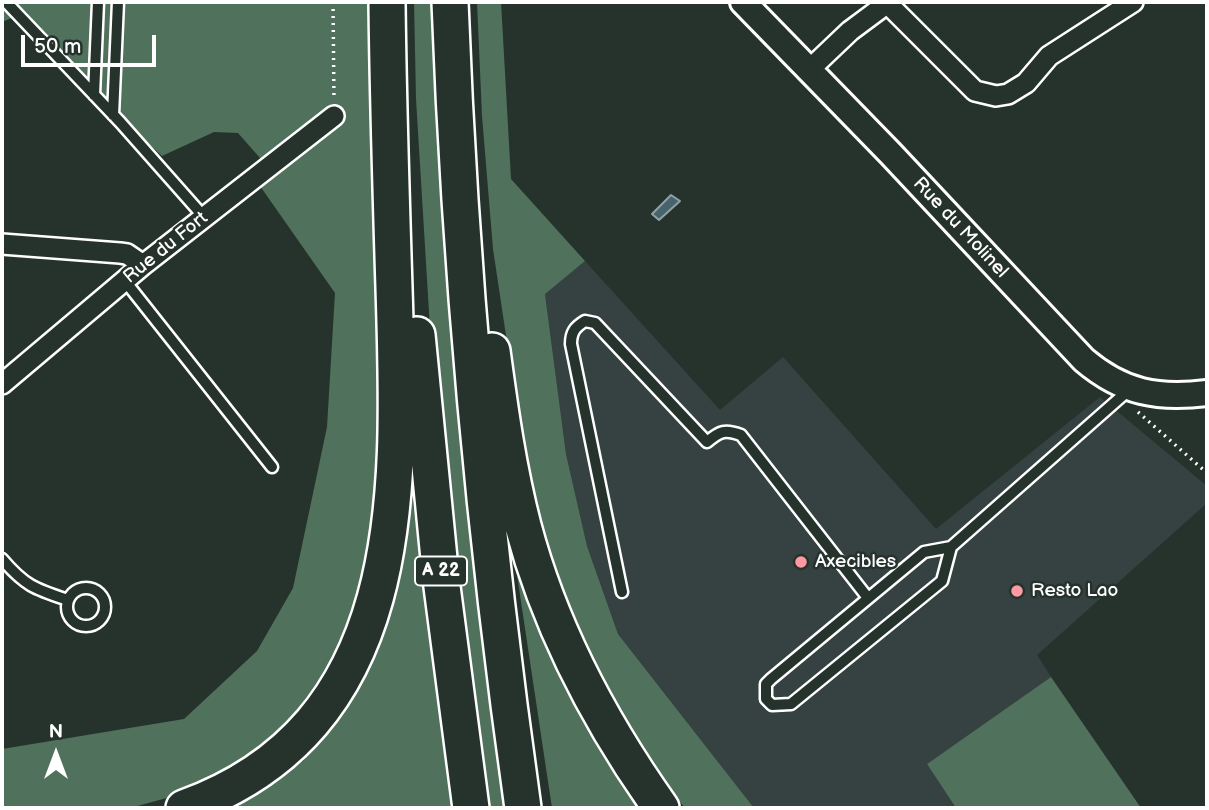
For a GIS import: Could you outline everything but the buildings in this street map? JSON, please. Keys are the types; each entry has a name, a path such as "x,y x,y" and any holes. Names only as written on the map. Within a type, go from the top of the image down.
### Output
{"highway":[{"path":"184,808 240,783 267,765 295,741 315,718 348,669 362,638 383,573 394,497 397,422 387,2"},
{"name":"A 22","path":"399,2 404,134 417,334 442,579 471,808"},
{"name":"A 22","path":"450,2 466,299 481,472 523,808"},
{"path":"455,131 471,192 504,433 524,528 539,577 569,652 618,745 661,808"}],"street":[{"name":"Rue du Molinel","path":"744,2 1072,349 1102,375 1126,393 1207,393"},
{"path":"809,69 850,31 888,2 975,91 996,96 1008,94 1026,83 1049,56 1133,2"},
{"name":"Rue du Fort","path":"2,384 143,265 334,116"},
{"path":"2,244 127,254 143,265"}],"lane":[{"path":"6,2 113,115 204,217"},
{"path":"94,95 99,2"},
{"path":"113,115 118,2"},
{"path":"125,281 272,467"},
{"path":"622,593 571,344 571,335 576,326 585,321 595,323 707,442 719,432 729,430 741,435 868,598"},
{"path":"950,547 942,581 790,704 772,705 766,699 766,684 924,552 950,547 1126,393"},
{"path":"2,559 19,579 35,589 68,600"},
{"path":"79,589 94,589 104,600 104,615 93,625 79,625 68,615 68,600 79,589"}],"path":[{"path":"333,2 334,116"},
{"path":"1126,393 1207,473"}],"shaded area":[{"path":"585,261 720,410 783,357 936,529 1100,397 1207,486 1207,503 1037,655 1051,677 927,764 956,808 754,808 618,634 587,546 566,454 545,293"}],"green space":[{"path":"2,2 371,2 370,37 382,260 378,507 364,583 338,650 301,710 252,760 185,793 130,808 2,808 2,749 184,719 257,651 293,588 327,427 335,293 260,186 275,175 238,133 214,132 162,156 14,17 2,22"},
{"path":"414,2 437,2 507,808 484,808 431,345 416,99"},
{"path":"477,2 501,2 511,179 585,261 545,294 566,454 587,546 618,634 754,808 685,808 653,770 600,683 556,581 528,482 493,249 482,116"},
{"path":"411,489 454,808 224,808 245,801 303,761 340,717 371,664 390,609 403,532 405,490"},
{"path":"506,502 648,808 552,808"},
{"path":"1051,677 1141,808 956,808 927,764"}],"water":[{"path":"671,195 680,201 659,220 652,214"}],"place":[{"name":"Axecibles","path":"801,562"},
{"name":"Resto Lao","path":"1017,591"}]}
